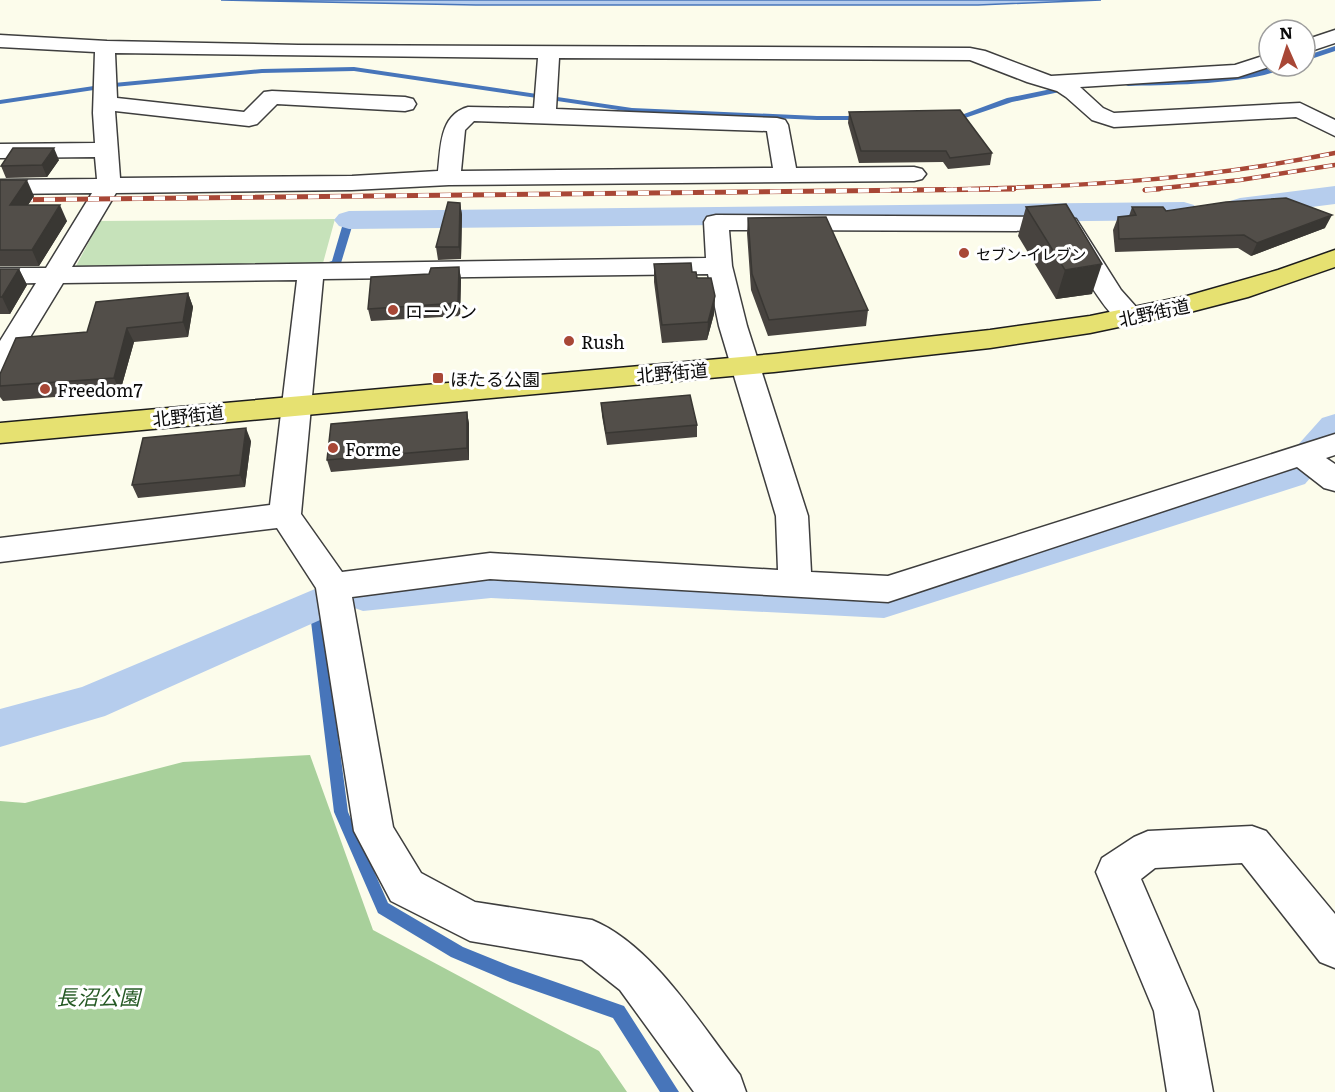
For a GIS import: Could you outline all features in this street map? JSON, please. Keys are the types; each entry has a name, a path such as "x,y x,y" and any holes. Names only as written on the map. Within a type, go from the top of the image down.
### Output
{"main road":[{"name":"北野街道","path":"0,433 747,366 990,340 1132,318 1259,285 1335,258"}],"street":[{"path":"1317,43 1335,36"},
{"path":"0,41 107,47 298,51 970,54 1052,82 1074,92 1093,113 1101,118 1114,120 1300,110"},
{"path":"0,364 109,185 103,56 107,47"},
{"path":"545,115 549,52"},
{"path":"1255,82 1258,78"},
{"path":"1052,82 1255,82 1335,129"},
{"path":"107,104 249,119 272,97 405,104"},
{"path":"449,178 454,129 468,114 777,125 786,175"},
{"path":"0,151 106,150"},
{"path":"0,187 352,183 449,178 914,174"},
{"path":"795,583 792,516 733,326 719,266 716,222 1067,224 1110,294 1132,318"},
{"path":"0,276 719,266"},
{"path":"311,272 285,515 333,586 374,831 406,887 470,921 592,941 635,975 723,1092"},
{"path":"333,586 490,566 888,589 1335,444"},
{"path":"1303,456 1335,480"},
{"path":"2,556 285,515"},
{"path":"1190,1092 1176,1011 1117,873 1148,850 1252,844 1335,946"}],"green space":[{"path":"335,219 323,263 76,266 100,221"},
{"name":"長沼公園","path":"310,755 373,930 599,1051 627,1092 0,1092 0,801 25,803 183,762"}],"water":[{"path":"221,0 1101,0 978,5 476,5"}],"building":[{"path":"960,110 992,153 950,158 946,151 861,151 849,112"},
{"path":"13,148 54,148 42,165 1,166"},
{"path":"0,180 27,180 10,205 60,205 32,250 0,250"},
{"path":"1286,198 1332,215 1257,243 1244,235 1119,239 1118,217 1136,215 1132,207 1163,207 1166,211 1226,202"},
{"path":"448,202 460,203 459,247 436,247"},
{"path":"1066,204 1102,264 1065,270 1026,207"},
{"path":"826,217 868,310 769,320 752,274 748,218"},
{"path":"691,263 692,272 696,272 697,278 711,278 715,296 708,322 662,325 654,264"},
{"path":"459,267 458,303 368,309 371,277 429,274 431,268"},
{"path":"0,269 19,269 2,297 0,297"},
{"path":"188,293 183,322 127,328 114,378 0,386 0,374 16,338 87,332 96,302"},
{"path":"690,395 697,425 606,433 601,403"},
{"path":"467,412 467,448 327,460 331,424"},
{"path":"246,428 240,475 132,485 143,438"}],"waterway":[{"path":"1317,55 1335,48"},
{"path":"0,102 114,85 262,71 354,69 632,110 864,118"},
{"path":"1128,84 1227,78 1257,74"},
{"path":"950,117 965,116 1010,100 1066,88"},
{"path":"1240,207 1335,195"},
{"path":"349,220 1184,211"},
{"path":"320,268 336,263 349,220"},
{"path":"363,595 491,583 884,602 1292,475 1335,426"},
{"path":"315,605 341,812 383,908 457,952 510,974 618,1012 670,1092"},
{"path":"0,728 90,703 315,605"}],"railway":[{"path":"890,190 1058,186 1169,178 1335,153"},
{"path":"1159,189 1145,190 1240,180 1335,165"},
{"path":"0,200 1014,189"}],"place":[{"name":"セブン-イレブン","path":"964,253"},
{"name":"ローソン","path":"393,310"},
{"name":"Rush","path":"569,341"},
{"name":"ほたる公園","path":"438,378"},
{"name":"Freedom7","path":"45,389"},
{"name":"Forme","path":"333,448"}]}
